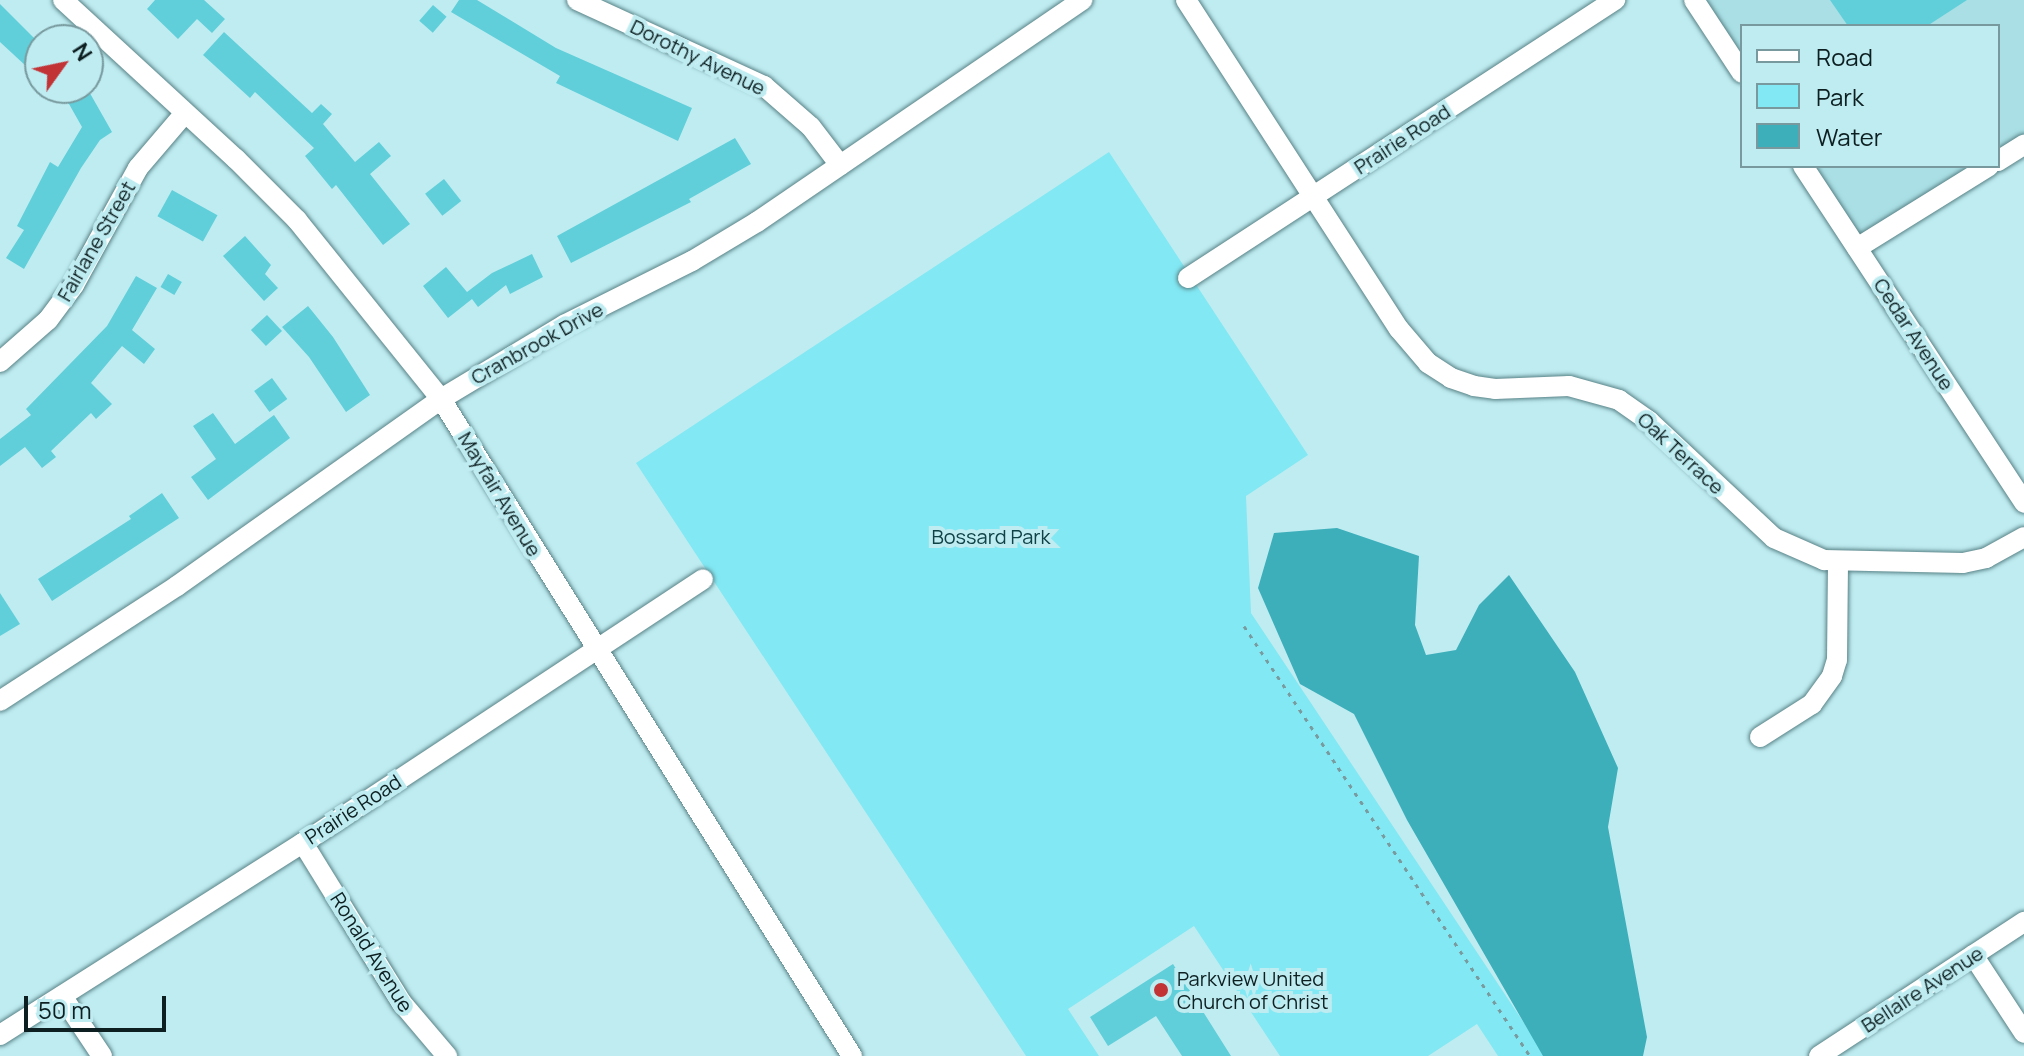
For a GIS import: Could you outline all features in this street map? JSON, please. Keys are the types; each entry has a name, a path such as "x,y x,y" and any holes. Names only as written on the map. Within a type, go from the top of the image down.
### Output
{"street":[{"name":"Mayfair Avenue","path":"63,0 297,220 441,399 595,650 852,1056"},
{"name":"Dorothy Avenue","path":"577,0 764,86 811,127 840,165"},
{"name":"Cranbrook Drive","path":"0,701 177,586 441,399 564,325 692,261 1083,0"},
{"name":"Oak Terrace","path":"1186,0 1399,329 1428,363 1451,378 1495,389 1569,386 1619,400 1649,421 1774,538 1798,552 1838,562 1963,563 1996,554 2024,537"},
{"name":"Prairie Road","path":"1188,278 1615,0"},
{"path":"1694,0 1740,70"},
{"name":"Fairlane Street","path":"0,362 48,320 74,285 138,168 185,113"},
{"path":"2000,160 2024,145"},
{"name":"Cedar Avenue","path":"1804,168 2024,503"},
{"path":"1857,248 1986,168"},
{"path":"1760,737 1812,704 1832,676 1837,660 1838,562"},
{"name":"Prairie Road","path":"0,1035 303,843 703,579"},
{"name":"Ronald Avenue","path":"303,843 402,1003 447,1056"},
{"name":"Bellaire Avenue","path":"1819,1056 2024,922"},
{"path":"1973,955 2024,1033"},
{"path":"62,996 102,1056"}],"path":[{"path":"1244,626 1530,1056"}],"shaded area":[{"path":"1694,0 2024,0 2024,145 2000,160 2000,24 1740,24 1740,70"},
{"path":"1804,168 1986,168 1857,248"}],"green space":[{"name":"Bossard Park","path":"1109,152 1308,455 1246,496 1251,613 1546,1056 1498,1056 1477,1024 1428,1056 1280,1056 1194,926 1068,1009 1099,1056 1026,1056 636,463"}],"water":[{"path":"1337,528 1419,556 1415,625 1426,655 1456,650 1479,605 1509,575 1575,672 1618,768 1608,827 1647,1037 1643,1056 1543,1056 1407,820 1354,714 1300,684 1258,588 1274,533"}],"building":[{"path":"155,0 204,0 225,19 212,33 197,19 178,39 147,9"},
{"path":"459,0 477,0 556,48 692,108 678,141 556,83 560,76 451,12"},
{"path":"1830,0 1967,0 1930,24 1847,24"},
{"path":"0,4 24,28 24,64 0,42"},
{"path":"433,5 447,17 433,33 419,21"},
{"path":"224,32 312,113 321,104 332,114 323,124 355,162 379,142 391,156 370,174 410,224 383,245 336,185 332,189 305,156 314,148 255,92 250,98 203,55"},
{"path":"69,104 96,104 112,132 100,140 81,168 24,269 6,258 24,230 17,226 50,162 58,167 82,127"},
{"path":"735,138 751,164 689,199 691,202 571,263 557,236"},
{"path":"444,179 461,201 442,216 425,194"},
{"path":"172,190 217,215 203,241 157,216"},
{"path":"245,236 271,265 265,274 278,288 264,301 223,256"},
{"path":"532,254 543,277 510,294 506,285 478,307 472,299 448,318 423,286 446,267 467,292 492,273"},
{"path":"168,274 182,282 174,295 160,287"},
{"path":"136,276 157,288 132,330 155,349 144,364 122,346 91,383 112,404 96,419 91,413 51,451 56,457 42,468 25,447 0,466 0,439 31,415 26,409 107,326"},
{"path":"308,306 333,337 370,395 346,412 309,357 282,327"},
{"path":"267,315 282,331 266,346 251,330"},
{"path":"272,378 287,399 269,412 254,391"},
{"path":"213,413 235,444 274,415 290,438 208,500 191,477 216,459 193,426"},
{"path":"162,493 179,518 52,601 38,579 131,519 129,516"},
{"path":"0,593 20,624 0,636"},
{"name":"Parkview United Church of Christ","path":"1173,964 1231,1056 1182,1056 1156,1016 1108,1046 1090,1017"}],"place":[{"name":"Parkview United Church of Christ","path":"1161,990"}]}
